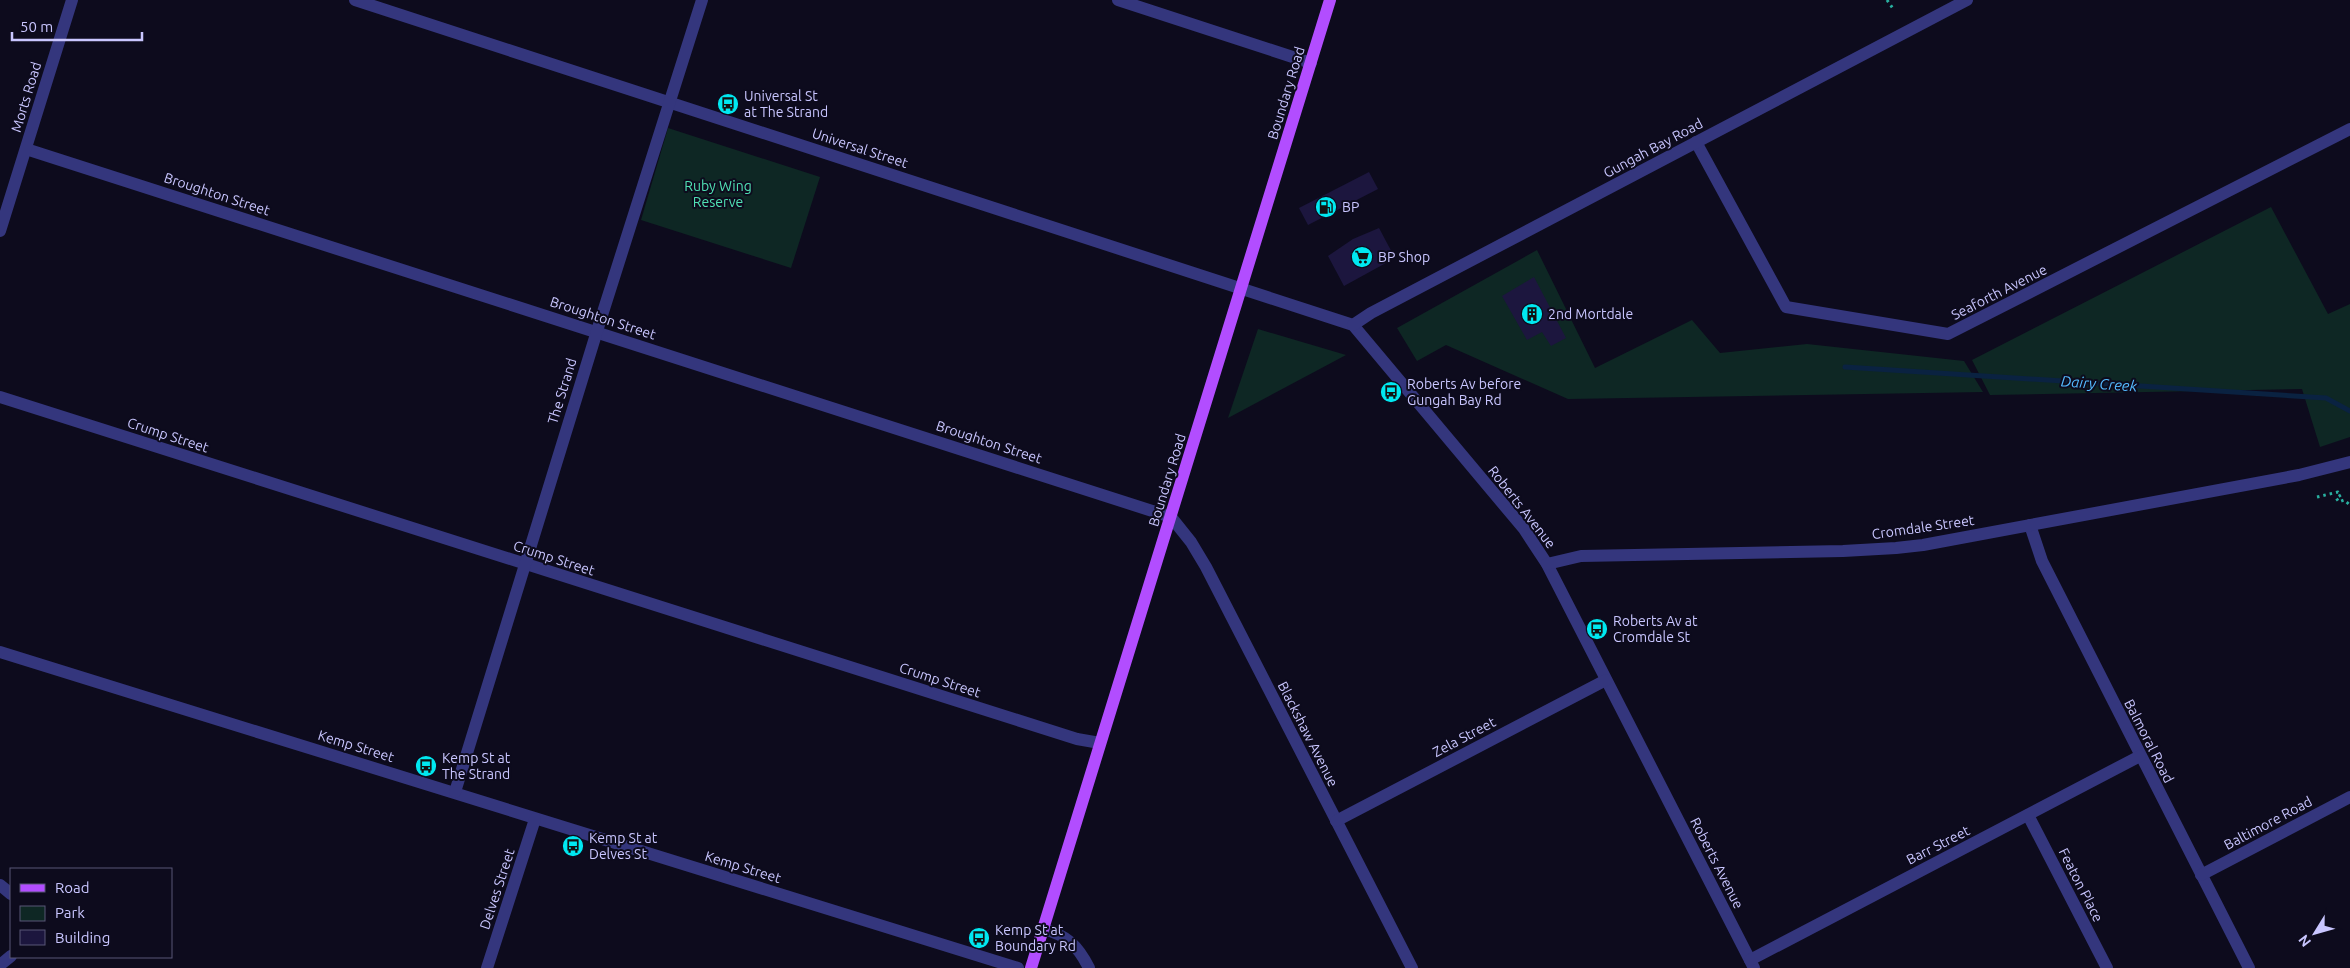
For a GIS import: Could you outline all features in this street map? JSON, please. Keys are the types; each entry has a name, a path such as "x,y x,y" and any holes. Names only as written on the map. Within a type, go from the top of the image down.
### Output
{"main road":[{"name":"Boundary Road","path":"1031,968 1330,0"}],"street":[{"name":"Morts Road","path":"0,231 72,0"},
{"name":"Universal Street","path":"354,0 1242,288"},
{"name":"The Strand","path":"455,792 596,331 702,0"},
{"path":"1118,0 1311,64"},
{"name":"Gungah Bay Road","path":"1354,325 1371,313 1967,0"},
{"name":"Seaforth Avenue","path":"1696,142 1786,307 1948,334 2350,129"},
{"name":"Broughton Street","path":"26,149 1171,517"},
{"path":"1242,288 1354,325"},
{"name":"Roberts Avenue","path":"1354,325 1524,529 1547,564 1752,964"},
{"name":"Crump Street","path":"0,397 1077,739 1100,743"},
{"name":"Cromdale Street","path":"1547,564 1582,556 1868,550 1924,545 2299,475 2350,462"},
{"name":"Blackshaw Avenue","path":"1171,517 1191,542 1206,567 1412,968"},
{"name":"Balmoral Road","path":"2030,525 2042,561 2249,968"},
{"name":"Kemp Street","path":"0,652 1018,968"},
{"name":"Zela Street","path":"1336,821 1606,680"},
{"name":"Barr Street","path":"1752,964 2140,756"},
{"name":"Baltimore Road","path":"2201,875 2350,797"},
{"name":"Featon Place","path":"2028,815 2107,968"},
{"name":"Delves Street","path":"487,968 535,819"},
{"path":"0,885 10,893"},
{"path":"1042,929 1058,933 1070,941 1090,968"},
{"path":"0,965 10,957"}],"path":[{"path":"1887,0 1894,10"},
{"path":"2317,497 2338,492 2341,496 2336,498 2339,502 2344,500 2350,506"}],"green space":[{"name":"Ruby Wing Reserve","path":"668,128 820,177 791,268 641,220"},
{"path":"2271,207 2328,314 2350,304 2350,437 2320,447 2302,389 1990,395 1972,360"},
{"path":"1537,250 1595,368 1692,320 1720,353 1807,344 1964,361 1983,392 1568,399 1446,345 1417,361 1397,328"},
{"path":"1258,329 1346,355 1228,418"}],"building":[{"path":"1369,172 1378,189 1308,225 1299,208"},
{"name":"BP Shop","path":"1379,228 1395,258 1344,286 1328,256 1353,239"},
{"name":"2nd Mortdale","path":"1534,277 1566,338 1551,346 1542,332 1527,340 1502,296"}],"waterway":[{"name":"Dairy Creek","path":"1845,367 2326,398 2350,411"}],"place":[{"name":"Universal St at The Strand","path":"728,104"},
{"name":"BP","path":"1326,207"},
{"name":"BP Shop","path":"1362,257"},
{"name":"2nd Mortdale","path":"1532,314"},
{"name":"Roberts Av before Gungah Bay Rd","path":"1391,392"},
{"name":"Roberts Av at Cromdale St","path":"1597,629"},
{"name":"Kemp St at The Strand","path":"426,766"},
{"name":"Kemp St at Delves St","path":"573,846"},
{"name":"Kemp St at Boundary Rd","path":"979,938"}]}
